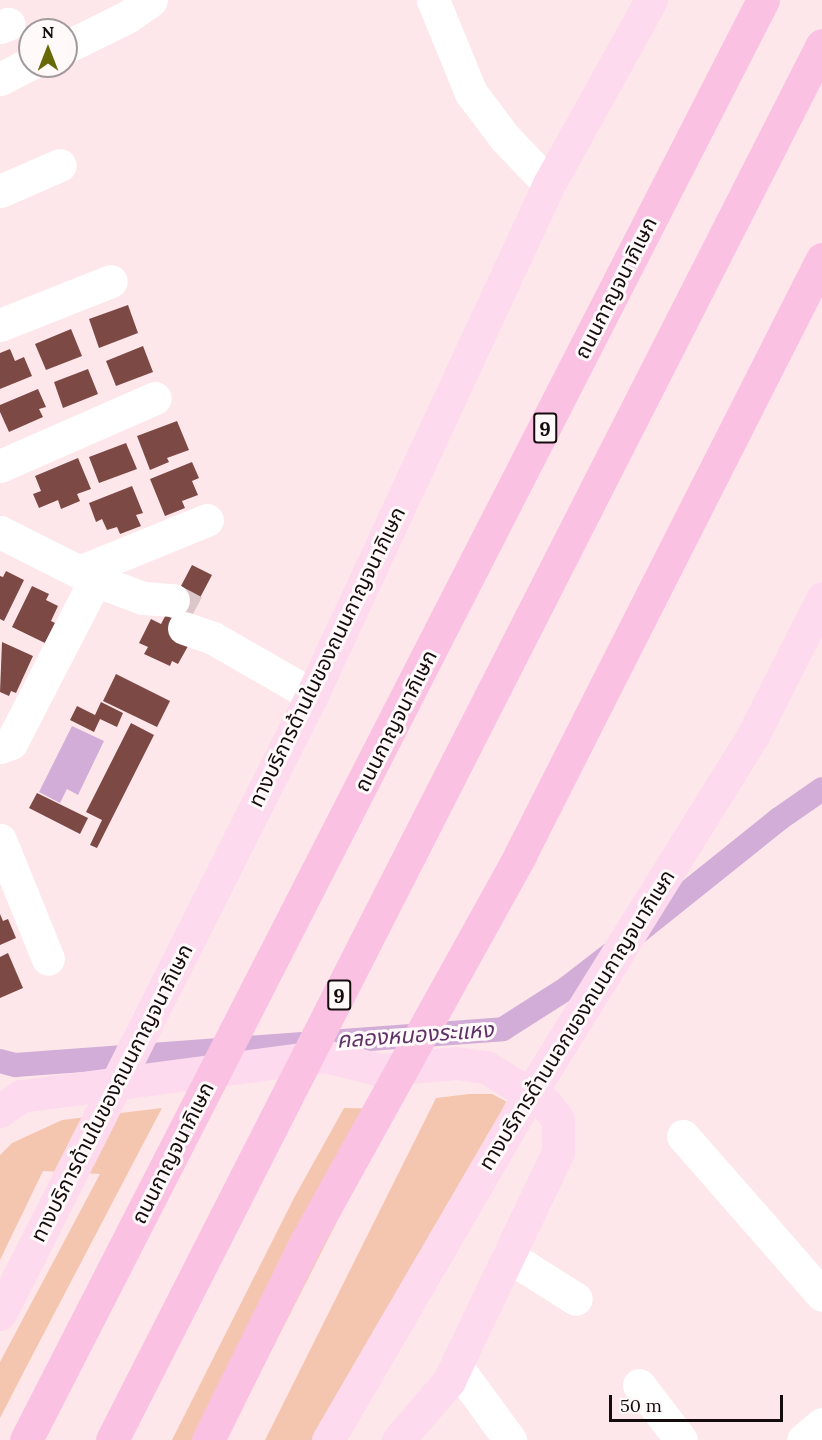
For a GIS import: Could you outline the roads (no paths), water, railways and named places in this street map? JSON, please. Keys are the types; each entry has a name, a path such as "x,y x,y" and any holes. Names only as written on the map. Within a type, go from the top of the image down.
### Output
{"highway":[{"name":"ถนนกาญจนาภิเษก","path":"26,1440 327,856 763,0"},
{"name":"9","path":"112,1440 822,45"},
{"path":"207,1440 349,1162 520,855 822,259"}],"main road":[{"name":"ทางบริการด้านในของถนนกาญจนาภิเษก","path":"0,1314 312,695 549,184 651,0"},
{"name":"ทางบริการด้านนอกของถนนกาญจนาภิเษก","path":"328,1440 518,1113 753,735 822,599"},
{"path":"0,1111 21,1096 325,1056 380,1070 456,1063 486,1067 546,1104 558,1120 558,1152 449,1381 398,1440"}],"street":[{"path":"433,0 471,93 494,126 549,184"},
{"path":"78,40 133,6"},
{"path":"0,79 18,70"},
{"path":"0,191 60,165"},
{"path":"0,325 111,281"},
{"path":"0,466 155,398"},
{"path":"0,747 11,743 87,576 207,520"},
{"path":"0,532 87,576 178,616 312,695"},
{"path":"0,840 7,880 48,959"},
{"path":"683,1136 822,1295"},
{"path":"508,1256 576,1299"},
{"path":"456,1366 510,1440"},
{"path":"639,1385 681,1440"},
{"path":"802,1440 822,1424"}],"waterway":[{"name":"คลองหนองระแหง","path":"638,932 779,819 822,789"},
{"name":"คลองหนองระแหง","path":"0,1061 15,1065 503,1029 567,988 611,954"}],"tunnel":[{"path":"173,600 194,611"}]}
